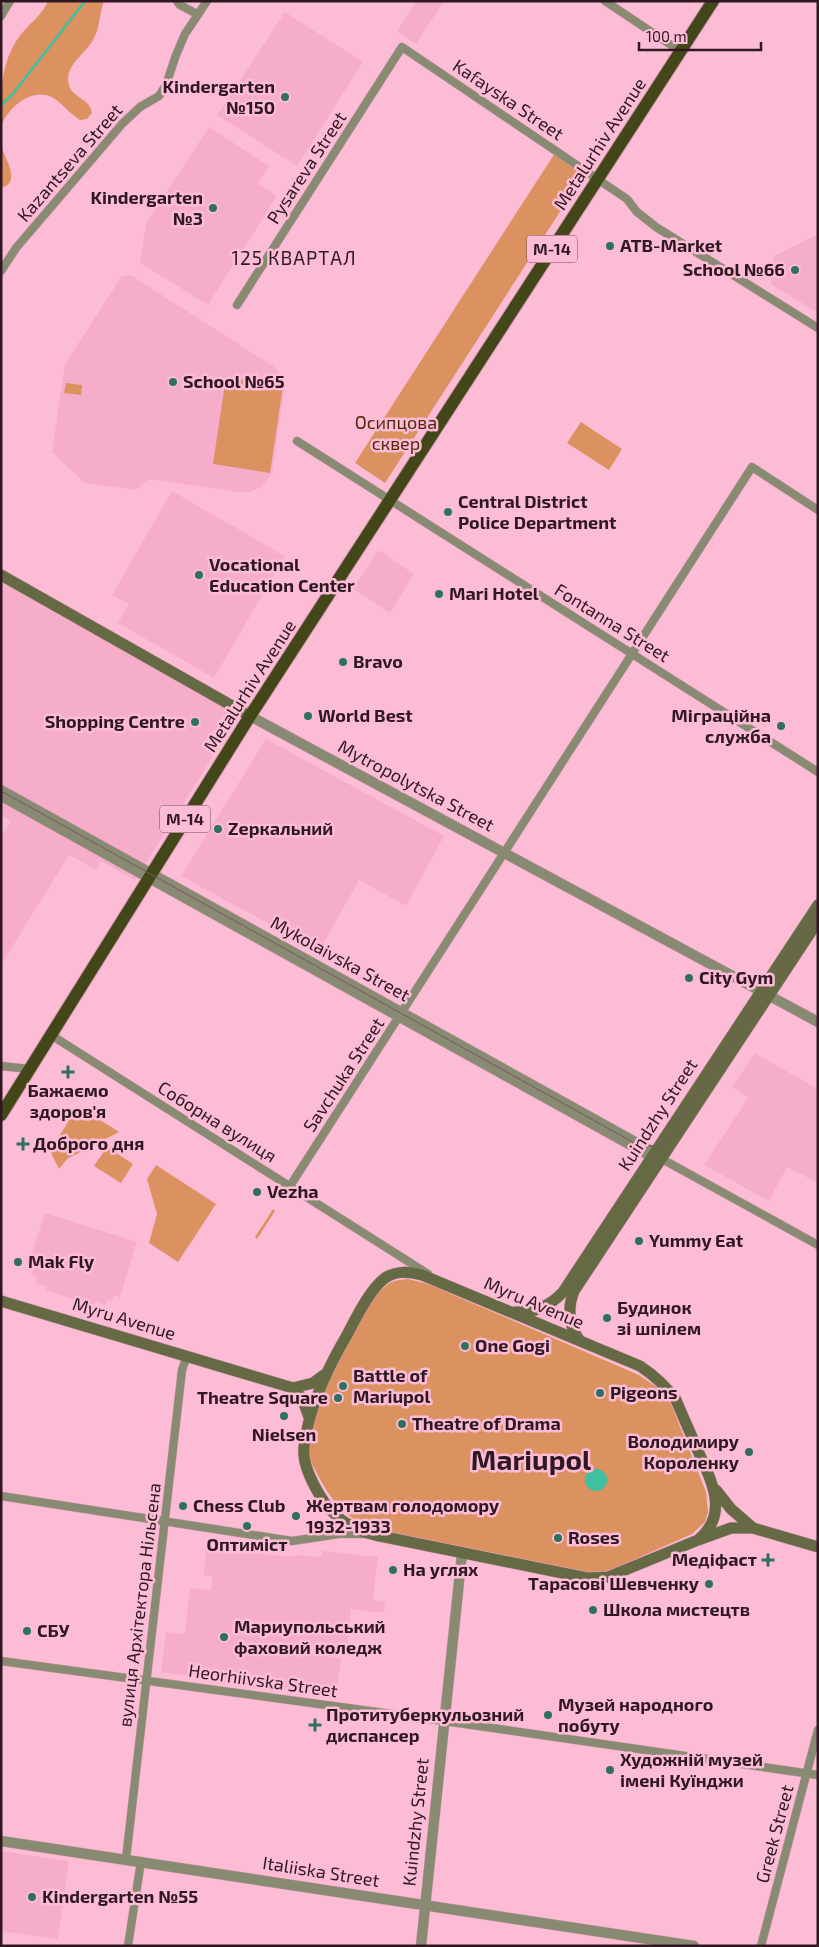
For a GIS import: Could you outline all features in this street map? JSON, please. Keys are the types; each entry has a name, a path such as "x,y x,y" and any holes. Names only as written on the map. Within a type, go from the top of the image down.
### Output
{"highway":[{"name":"Metalurhiv Avenue","path":"1,1115 250,716 713,1"}],"main road":[{"name":"Mytropolytska Street","path":"1,575 250,716"},
{"name":"Kuindzhy Street","path":"765,994 818,905"},
{"name":"Kuindzhy Street","path":"506,1310 521,1312 536,1310 559,1297 765,994 818,922"},
{"name":"Kuindzhy Street","path":"580,1341 574,1332 569,1316 570,1303 574,1291 656,1156"},
{"name":"Myru Avenue","path":"753,1528 731,1509 714,1486 676,1400 656,1377 640,1366 422,1275 404,1272 384,1279 365,1304 325,1374 309,1419 304,1455 308,1473 328,1508 343,1522 362,1532 587,1578 608,1577 731,1528 753,1528 818,1547"},
{"name":"Myru Avenue","path":"1,1301 293,1388"},
{"path":"309,1419 306,1404 293,1388 313,1383 325,1374"},
{"name":"Myru Avenue","path":"698,1540 708,1530 714,1516 716,1503 714,1486"}],"street":[{"path":"1,16 10,1"},
{"path":"177,1 180,5 197,14"},
{"name":"Kazantseva Street","path":"1,271 16,248 122,124 140,107 159,96 166,85 185,34 207,1"},
{"path":"605,1 680,51"},
{"name":"Kafayska Street","path":"402,47 627,199 637,212 656,226 818,328"},
{"name":"Pysareva Street","path":"237,305 402,47"},
{"name":"Fontanna Street","path":"297,441 818,772"},
{"name":"Savchuka Street","path":"290,1186 752,467 818,510"},
{"name":"Mytropolytska Street","path":"250,716 818,1022"},
{"name":"Mykolaivska Street","path":"1,788 48,819"},
{"name":"Mykolaivska Street","path":"1,797 48,819 818,1245"},
{"name":"Соборна вулиця","path":"51,1035 443,1283"},
{"path":"1,1066 30,1069"},
{"name":"вулиця Архітектора Нільсена","path":"126,1859 182,1370 187,1356"},
{"path":"1,1496 292,1541 339,1534 375,1535"},
{"name":"Kuindzhy Street","path":"421,1946 462,1553"},
{"name":"Heorhiivska Street","path":"1,1661 444,1720 818,1775"},
{"name":"Greek Street","path":"761,1946 818,1730"},
{"name":"Italiiska Street","path":"1,1840 694,1946"},
{"path":"128,1946 141,1861"}],"shaded area":[{"path":"416,1 444,1 416,44 397,31"},
{"name":"Kindergarten №150","path":"285,12 363,62 297,166 217,115"},
{"name":"Kindergarten №3","path":"209,127 269,166 258,184 277,196 208,305 140,263 146,224"},
{"name":"School №66","path":"818,234 818,313 771,284 774,256"},
{"name":"School №65","path":"122,276 132,276 273,366 279,372 285,385 272,474 261,487 250,492 239,492 149,479 136,490 85,483 52,452 65,364"},
{"name":"Vocational Education Center","path":"172,491 285,556 214,678 118,623 129,604 112,595"},
{"path":"378,550 414,574 390,613 353,589"},
{"path":"1,581 239,715 135,880 101,861 96,870 69,855 1,965 1,837 11,821 1,815"},
{"path":"266,739 444,836 406,906 359,880 319,951 181,876"},
{"path":"755,1053 818,1089 818,1183 787,1167 769,1201 704,1165 748,1098 732,1087"},
{"path":"45,1213 137,1242 120,1297 114,1295 112,1301 107,1299 105,1305 95,1302 94,1306 45,1290 46,1286 36,1283 37,1277 32,1275 33,1270 27,1268"},
{"path":"596,1469 604,1472 607,1480 604,1488 596,1491 588,1488 585,1480 588,1472"},
{"path":"206,1547 294,1557 295,1555 321,1557 322,1551 378,1557 373,1600 385,1601 384,1613 351,1609 347,1649 303,1644 302,1653 341,1658 336,1696 161,1672 166,1632 185,1634 190,1588 211,1590 212,1576 204,1575"},
{"name":"Kindergarten №55","path":"1,1851 69,1861 58,1939 1,1931"}],"green space":[{"path":"48,1 104,1 96,34 91,44 72,67 68,80 70,88 89,105 92,113 87,119 80,120 52,97 36,95 28,97 15,106 4,119 1,126 3,80 8,58 19,37 42,12"},
{"path":"1,146 11,176 7,185 1,188"},
{"name":"Осипцова сквер","path":"555,153 585,173 385,483 355,463"},
{"path":"226,377 283,386 270,473 213,464"},
{"path":"66,383 82,385 81,395 64,393"},
{"path":"581,422 622,449 609,470 567,443"},
{"path":"78,1106 119,1132 67,1159 59,1169 50,1151"},
{"path":"107,1147 133,1164 121,1183 94,1166"},
{"path":"156,1165 216,1204 178,1262 149,1243 157,1214 147,1179"},
{"path":"273,1209 275,1211 257,1239 255,1237"},
{"path":"408,1279 428,1284 639,1375 658,1388 671,1404 706,1492 708,1512 705,1522 692,1534 615,1568 606,1571 588,1572 376,1529 357,1521 349,1515 329,1494 311,1462 309,1445 314,1420 324,1389 366,1308 389,1283"}],"waterway":[{"path":"1,105 12,95 85,1"}],"tram line":[{"path":"1,791 638,1145 643,1146 656,1145 670,1135 818,910"}],"place":[{"name":"Kindergarten №150","path":"285,97"},
{"name":"Kindergarten №3","path":"213,208"},
{"name":"ATB-Market","path":"610,246"},
{"name":"School №66","path":"795,270"},
{"name":"School №65","path":"173,382"},
{"name":"Central District Police Department","path":"448,512"},
{"name":"Vocational Education Center","path":"199,575"},
{"name":"Mari Hotel","path":"439,594"},
{"name":"Bravo","path":"343,662"},
{"name":"World Best","path":"308,716"},
{"name":"Shopping Centre","path":"195,722"},
{"name":"Міграційна служба","path":"781,726"},
{"name":"Zеркальний","path":"218,829"},
{"name":"City Gym","path":"689,978"},
{"name":"Бажаємо здоров'я","path":"68,1072"},
{"name":"Доброго дня","path":"23,1144"},
{"name":"Vezha","path":"257,1192"},
{"name":"Yummy Eat","path":"639,1241"},
{"name":"Mak Fly","path":"18,1262"},
{"name":"Будинок зі шпілем","path":"607,1318"},
{"name":"One Gogi","path":"465,1346"},
{"name":"Battle of Mariupol","path":"343,1386"},
{"name":"Pigeons","path":"600,1393"},
{"name":"Theatre Square","path":"338,1398"},
{"name":"Nielsen","path":"284,1416"},
{"name":"Theatre of Drama","path":"402,1424"},
{"name":"Володимиру Короленку","path":"749,1452"},
{"name":"Chess Club","path":"183,1506"},
{"name":"Жертвам голодомору 1932-1933","path":"296,1516"},
{"name":"Оптиміст","path":"247,1526"},
{"name":"Roses","path":"558,1538"},
{"name":"Медіфаст","path":"768,1560"},
{"name":"На углях","path":"393,1570"},
{"name":"Тарасові Шевченку","path":"709,1584"},
{"name":"Школа мистецтв","path":"593,1610"},
{"name":"СБУ","path":"27,1631"},
{"name":"Мариупольський фаховий коледж","path":"224,1637"},
{"name":"Музей народного побуту","path":"548,1715"},
{"name":"Протитуберкульозний диспансер","path":"315,1725"},
{"name":"Художній музей імені Куїнджи","path":"610,1770"},
{"name":"Kindergarten №55","path":"32,1897"}],"district":[{"name":"125 КВАРТАЛ","path":"294,258"},
{"name":"Mariupol","path":"531,1460"}]}
